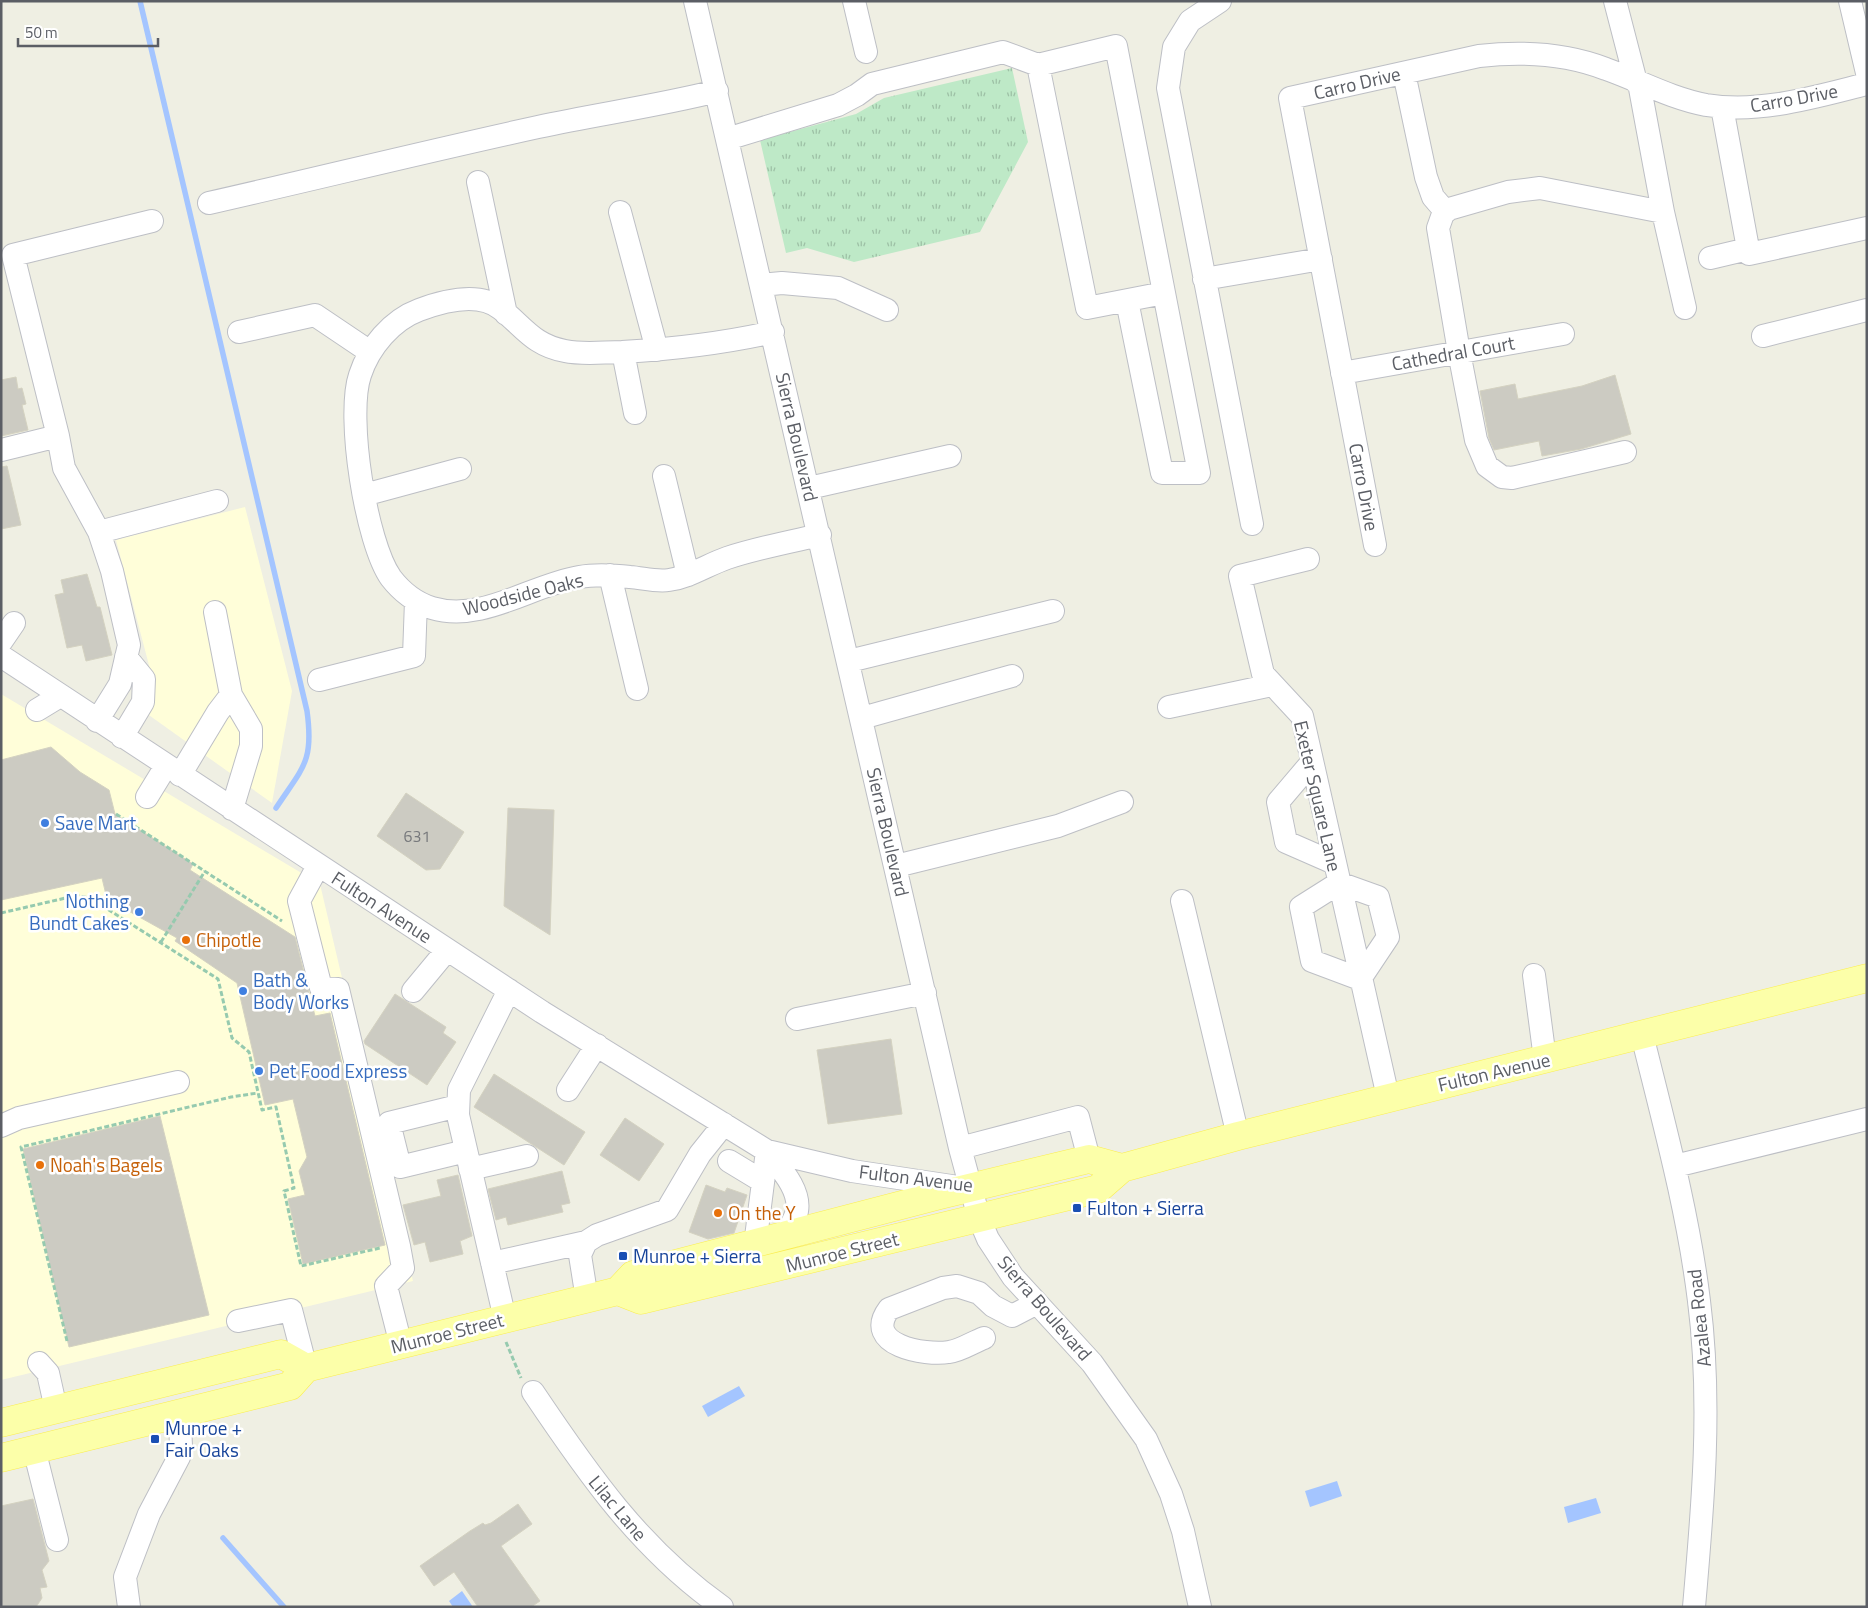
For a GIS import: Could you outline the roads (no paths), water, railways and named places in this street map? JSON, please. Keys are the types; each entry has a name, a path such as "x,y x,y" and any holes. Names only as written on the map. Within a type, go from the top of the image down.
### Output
{"main road":[{"name":"Fulton Avenue","path":"979,1218 1098,1189 1122,1168 1238,1136 1867,978"},
{"name":"Fulton Avenue","path":"971,1189 1089,1159 1122,1168"},
{"name":"Munroe Street","path":"306,1368 587,1299 618,1290 633,1275 971,1189"},
{"name":"Munroe Street","path":"618,1290 641,1300 979,1218"},
{"path":"1,1423 281,1354 306,1368 290,1386 1,1458"}],"street":[{"name":"Sierra Boulevard","path":"695,1 820,534 960,1148 979,1218 988,1239 1013,1277 1092,1364 1146,1439 1171,1494 1183,1531 1200,1607"},
{"path":"854,1 866,52"},
{"path":"1220,1 1190,21 1174,47 1168,88 1252,524"},
{"path":"1615,1 1637,82 1663,212 1685,308"},
{"path":"1850,1 1867,73"},
{"path":"727,139 838,105 872,84 1003,52 1038,65 1116,46 1199,473 1162,473 1127,301"},
{"name":"Carro Drive","path":"1375,546 1290,98 1479,56 1531,53 1569,58 1606,68 1675,98 1722,107 1754,107 1787,103 1867,84"},
{"path":"1038,65 1087,308 1164,294"},
{"path":"1404,73 1426,177 1433,197 1445,211"},
{"path":"209,203 628,108 658,106 717,92"},
{"path":"1722,107 1749,254 1867,228"},
{"path":"478,182 506,314"},
{"path":"1625,452 1526,477 1512,478 1493,472 1481,455 1476,440 1438,235 1439,220 1445,211 1460,204 1508,192 1540,188 1663,212"},
{"path":"620,212 657,350"},
{"path":"97,721 120,684 129,645 112,571 98,532 64,468 58,436 7,257 152,221"},
{"path":"1710,258 1748,249"},
{"path":"1204,279 1321,259"},
{"path":"761,285 782,283 838,288 887,310"},
{"name":"Woodside Oaks","path":"773,332 682,349 566,352 546,346 528,336 506,314 490,302 478,299 442,303 417,311 402,319 385,333 370,352 360,374 355,398 356,440 364,495 381,558 390,576 416,601 432,608 456,612 472,610 554,583 580,577 610,575 668,580 688,575 723,560 820,534"},
{"path":"1763,336 1867,310"},
{"path":"239,332 315,315 370,352"},
{"name":"Cathedral Court","path":"1342,373 1563,334"},
{"path":"623,352 636,413"},
{"path":"1,450 58,436"},
{"path":"809,488 950,456"},
{"path":"364,495 460,469"},
{"path":"664,476 688,575"},
{"path":"98,532 217,501"},
{"name":"Exeter Square Lane","path":"1308,559 1240,576 1263,674 1302,716 1388,1098"},
{"path":"610,575 637,689"},
{"path":"319,680 414,656 416,601"},
{"path":"849,661 1053,611"},
{"path":"215,612 231,695 251,729 251,746 232,809"},
{"path":"1,642 14,623"},
{"name":"Fulton Avenue","path":"1,656 447,950 767,1151 852,1171 971,1189"},
{"path":"122,737 143,702 144,679 126,657"},
{"path":"862,718 1012,676"},
{"path":"1169,707 1272,685"},
{"path":"147,797 173,771 231,695"},
{"path":"37,710 60,696"},
{"path":"1312,762 1278,802 1286,842 1378,898 1388,937 1360,979 1312,961 1302,907 1336,873"},
{"path":"896,866 1058,826 1122,802"},
{"path":"318,866 299,900 320,988 338,989 399,1246 403,1268 386,1286 401,1345"},
{"path":"1182,902 1238,1136"},
{"path":"413,991 447,950"},
{"path":"1534,975 1545,1060"},
{"path":"505,1319 458,1115 458,1106 459,1090 510,990"},
{"path":"797,1019 925,993"},
{"name":"Azalea Road","path":"1642,1035 1675,1166 1688,1227 1700,1303 1705,1379 1704,1494 1694,1607"},
{"path":"568,1090 597,1045"},
{"path":"1,1126 19,1118 178,1082"},
{"path":"458,1106 389,1123 400,1166 527,1156"},
{"path":"960,1148 1078,1117 1089,1159"},
{"path":"1675,1166 1867,1119"},
{"path":"492,1263 586,1242 597,1235 667,1210 700,1154 724,1124"},
{"path":"755,1245 767,1151"},
{"name":"Fulton Avenue","path":"767,1151 789,1181 796,1195 797,1210 786,1237"},
{"path":"729,1161 762,1181"},
{"path":"586,1242 580,1255 587,1299"},
{"path":"1012,1316 992,1306 980,1293 957,1286 943,1288 889,1310 885,1315 882,1325 884,1334 890,1340 905,1348 931,1354 951,1352 990,1334 1005,1324 1012,1316 1037,1303"},
{"path":"238,1321 291,1310 306,1368"},
{"path":"39,1363 48,1373 56,1409"},
{"name":"Lilac Lane","path":"533,1392 578,1459 625,1521 666,1562 722,1607"},
{"path":"129,1607 125,1577 149,1514 179,1457 182,1446 180,1424 176,1414"},
{"path":"34,1449 57,1540"}],"water":[{"path":"739,1386 745,1396 708,1417 702,1406"},
{"path":"1337,1481 1342,1496 1310,1507 1305,1491"},
{"path":"1596,1498 1601,1513 1568,1523 1564,1507"},
{"path":"462,1591 473,1607 453,1607 449,1601"}],"waterway":[{"path":"140,1 307,711 309,742 304,763 300,773 276,808"},
{"path":"223,1538 284,1607"}],"place":[{"name":"Save Mart","path":"45,823"},
{"name":"Nothing Bundt Cakes","path":"139,912"},
{"name":"Chipotle","path":"186,940"},
{"name":"Bath & Body Works","path":"243,991"},
{"name":"Pet Food Express","path":"259,1071"},
{"name":"Noah's Bagels","path":"40,1165"},
{"name":"Fulton + Sierra","path":"1077,1208"},
{"name":"On the Y","path":"718,1213"},
{"name":"Munroe + Sierra","path":"623,1256"},
{"name":"Munroe + Fair Oaks","path":"155,1439"}]}
